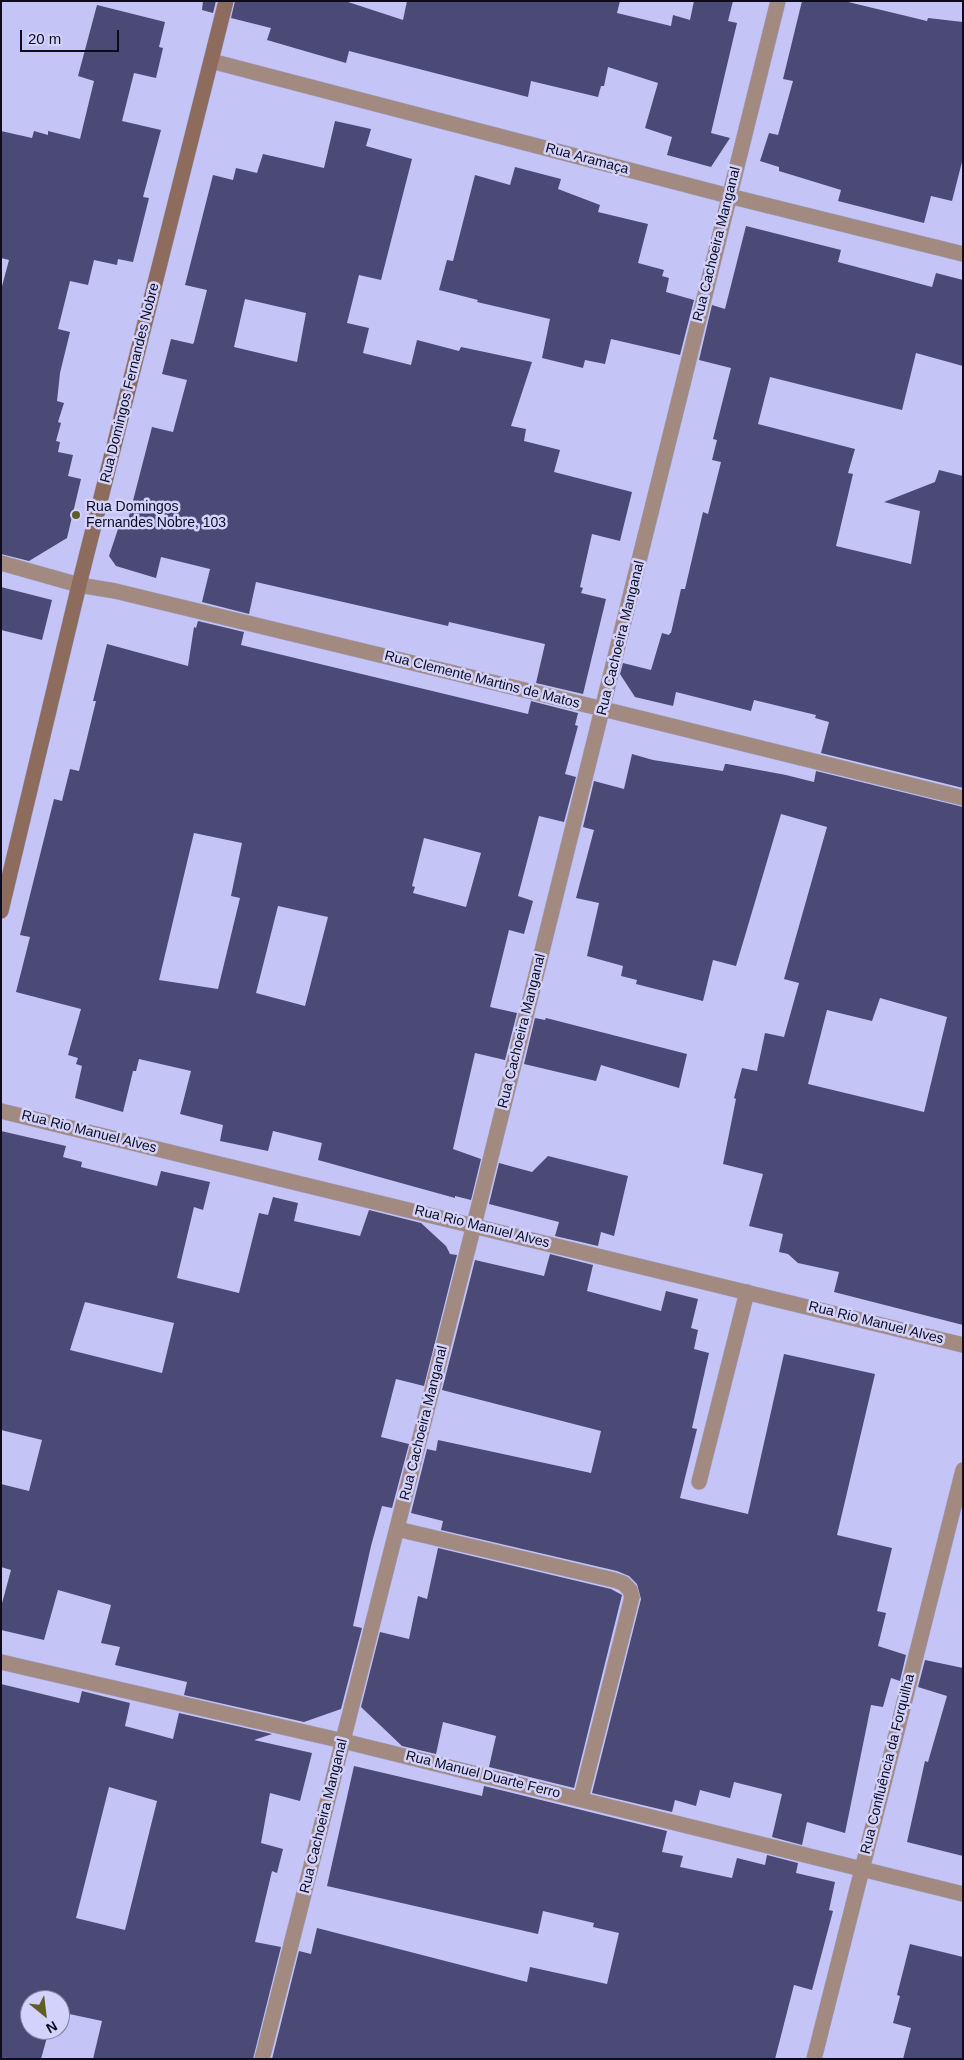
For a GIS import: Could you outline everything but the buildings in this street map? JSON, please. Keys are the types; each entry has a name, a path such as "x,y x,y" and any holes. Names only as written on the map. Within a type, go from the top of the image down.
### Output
{"street":[{"name":"Rua Domingos Fernandes Nobre","path":"1,911 79,585 226,1"},
{"name":"Rua Cachoeira Manganal","path":"262,2059 474,1225 778,1"},
{"name":"Rua Aramaça","path":"211,61 729,196 963,254"},
{"name":"Rua Clemente Martins de Matos","path":"1,563 79,585 115,591 963,798"},
{"name":"Rua Rio Manuel Alves","path":"1,1110 963,1345"},
{"path":"699,1482 747,1292"},
{"name":"Rua Confluência da Forquilha","path":"814,2059 963,1470"},
{"path":"397,1529 614,1580 623,1583 630,1590 632,1597 581,1798"},
{"name":"Rua Manuel Duarte Ferro","path":"1,1662 581,1798 963,1894"}],"place":[{"name":"Rua Domingos Fernandes Nobre, 103","path":"76,515"}]}
